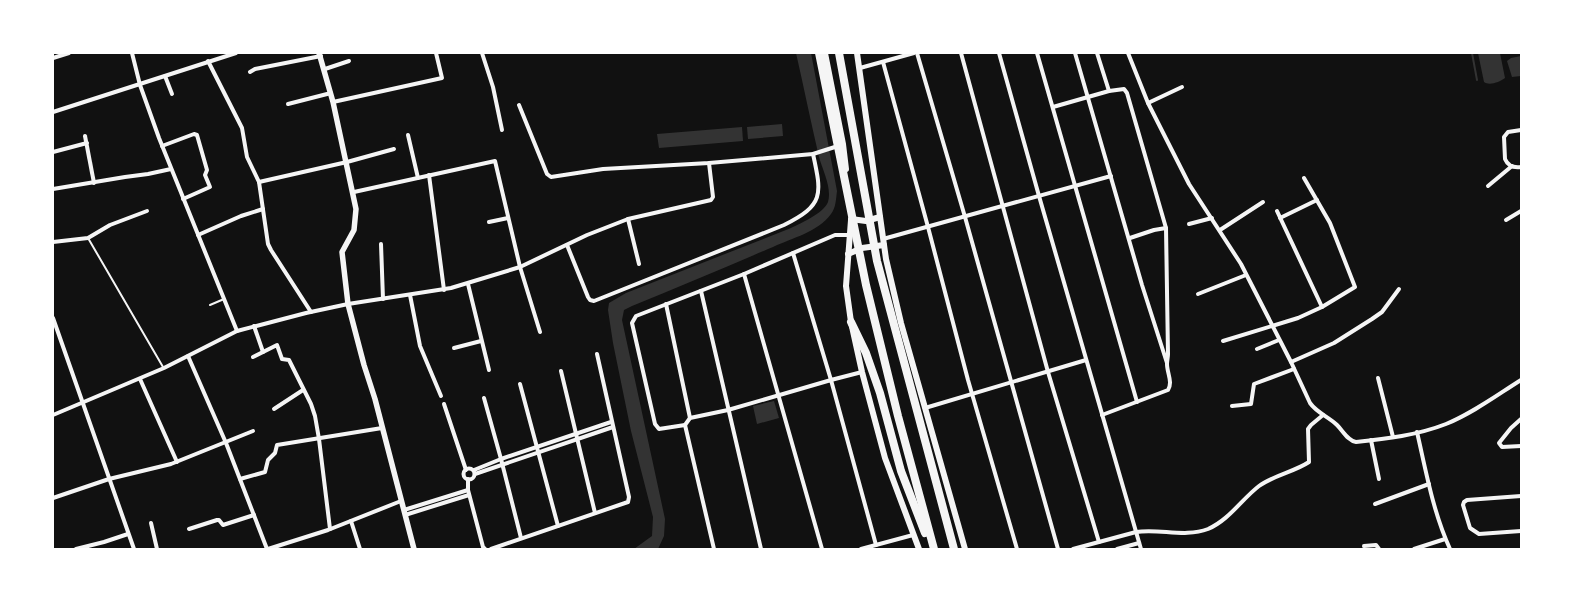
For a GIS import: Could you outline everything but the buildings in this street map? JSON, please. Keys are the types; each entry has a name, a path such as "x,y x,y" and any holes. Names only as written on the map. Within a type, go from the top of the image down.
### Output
{"highway":[{"path":"819,53 867,292 898,416 934,549"},
{"path":"839,53 877,261 954,549"},
{"path":"851,322 864,346 880,393 901,470 931,549"}],"main road":[{"path":"825,53 843,144 851,218 846,286 851,322 862,372 888,470 918,549"},
{"path":"857,53 880,218 901,323 965,549"},
{"path":"851,218 866,221 880,218"},
{"path":"848,254 862,248 884,242"}],"street":[{"path":"53,58 69,53"},
{"path":"132,53 138,85 237,331"},
{"path":"53,112 236,53"},
{"path":"333,102 442,78 436,53"},
{"path":"482,53 493,87 502,130"},
{"path":"860,68 914,53"},
{"path":"917,53 965,217 1010,383 1058,549"},
{"path":"961,53 1004,206 1048,372 1099,542"},
{"path":"999,53 1141,549"},
{"path":"1037,53 1137,402"},
{"path":"1075,53 1167,365 1170,384 1170,388 1168,390 1102,415"},
{"path":"1097,53 1109,91"},
{"path":"1128,53 1148,103 1189,184 1220,230 1246,275 1291,362 1310,404 1339,426 1352,441 1356,442 1393,437 1446,424 1463,416 1521,380"},
{"path":"250,72 255,69 320,55 325,69 354,192 357,213 356,225 344,248 341,258 348,304 414,549"},
{"path":"208,61 242,128 247,157 259,182 270,250 309,312"},
{"path":"325,69 349,62"},
{"path":"884,62 972,394 1017,549"},
{"path":"165,76 172,94"},
{"path":"1148,103 1182,87"},
{"path":"1053,107 1109,91 1124,89 1127,93 1166,228 1167,365"},
{"path":"288,104 331,94"},
{"path":"519,105 547,174 550,177 603,169 709,163 814,154 843,144"},
{"path":"1521,130 1508,132 1505,136 1506,163 1517,168 1521,167"},
{"path":"162,146 194,134 197,135 207,170 205,175 210,186 183,199"},
{"path":"408,135 418,178"},
{"path":"85,136 94,182"},
{"path":"53,152 87,143"},
{"path":"259,182 347,162 394,149"},
{"path":"567,245 588,297 590,300 594,301 784,225 802,216 812,208 818,195 818,179 814,154"},
{"path":"354,192 494,160 496,163 520,267 540,332"},
{"path":"53,415 140,379 237,331 309,312 348,304 444,290 468,284 520,267 587,235 628,220 712,200 709,163"},
{"path":"1488,186 1512,166"},
{"path":"53,190 171,169"},
{"path":"429,175 444,290"},
{"path":"884,242 928,227 1111,176"},
{"path":"1223,341 1298,318 1322,307 1356,286 1330,223 1304,178"},
{"path":"1280,218 1317,200"},
{"path":"1220,230 1263,202"},
{"path":"198,235 241,216 263,209"},
{"path":"53,242 88,238 110,225 147,211"},
{"path":"1277,211 1322,307"},
{"path":"1506,220 1521,212"},
{"path":"489,222 508,218"},
{"path":"1190,224 1212,218"},
{"path":"628,220 639,264"},
{"path":"1130,238 1154,230 1166,228"},
{"path":"850,234 837,234 744,274 636,316 632,323 655,424 656,427 661,430 685,425 690,418 728,410 862,372"},
{"path":"380,244 383,299"},
{"path":"793,253 831,380 876,545"},
{"path":"744,274 822,549"},
{"path":"1198,294 1246,275"},
{"path":"468,284 489,370"},
{"path":"1291,362 1334,343 1372,319 1382,312 1399,289"},
{"path":"701,291 761,549"},
{"path":"410,295 420,346 441,396"},
{"path":"666,304 690,418"},
{"path":"53,318 134,549"},
{"path":"254,326 263,352"},
{"path":"1257,349 1279,340"},
{"path":"454,348 481,341"},
{"path":"253,357 277,345 282,359 289,360 313,410 319,439 330,529"},
{"path":"491,549 595,513 626,504 629,501 597,354"},
{"path":"188,356 226,443 268,549 330,529 401,501"},
{"path":"925,408 1086,360"},
{"path":"1232,406 1251,404 1254,384 1294,369"},
{"path":"561,371 576,439 595,513"},
{"path":"1378,378 1393,437"},
{"path":"140,379 177,462"},
{"path":"520,384 558,526"},
{"path":"274,409 303,390"},
{"path":"484,398 503,464 521,538"},
{"path":"444,404 466,470 464,475 468,479 468,490 484,549"},
{"path":"1073,549 1146,530 1173,533 1208,529 1220,521 1260,486 1309,462 1308,429 1311,424 1323,415"},
{"path":"1521,419 1511,428 1499,443 1502,447 1521,446"},
{"path":"468,479 472,479 474,472 501,459 611,422"},
{"path":"685,425 714,549"},
{"path":"474,472 503,464 613,427"},
{"path":"240,479 265,472 268,460 274,455 277,445 382,428"},
{"path":"53,498 109,479 177,462 253,431"},
{"path":"1417,432 1429,484 1445,538 1450,549"},
{"path":"1371,440 1379,479"},
{"path":"466,470 469,468 474,472"},
{"path":"1375,504 1429,484"},
{"path":"405,512 468,490"},
{"path":"405,512 470,495"},
{"path":"1521,496 1467,500 1463,504 1470,528 1479,534 1521,531"},
{"path":"189,528 217,520 224,525 254,515"},
{"path":"351,521 360,549"},
{"path":"151,523 157,549"},
{"path":"76,549 128,534"},
{"path":"861,549 913,535"},
{"path":"1414,549 1445,538"},
{"path":"1117,549 1139,542"},
{"path":"1364,546 1376,545 1378,549"}],"lane":[{"path":"88,238 164,368"},
{"path":"210,305 224,299"}],"shaded area":[{"path":"796,53 811,53 837,191 836,203 834,209 826,220 812,230 624,310 622,320 665,519 664,536 658,549 634,549 652,536 653,517 631,431 613,343 608,310 609,303 626,293 791,228 812,217 826,206 829,197 828,185 819,157"},
{"path":"1478,53 1500,53 1505,78 1489,84 1484,82"},
{"path":"1521,56 1521,76 1512,77 1507,61 1511,58"},
{"path":"782,124 783,136 748,139 747,127"},
{"path":"742,127 743,141 659,148 657,134"},
{"path":"774,401 779,418 757,424 753,406"}],"waterway":[{"path":"1472,53 1477,80"}]}
